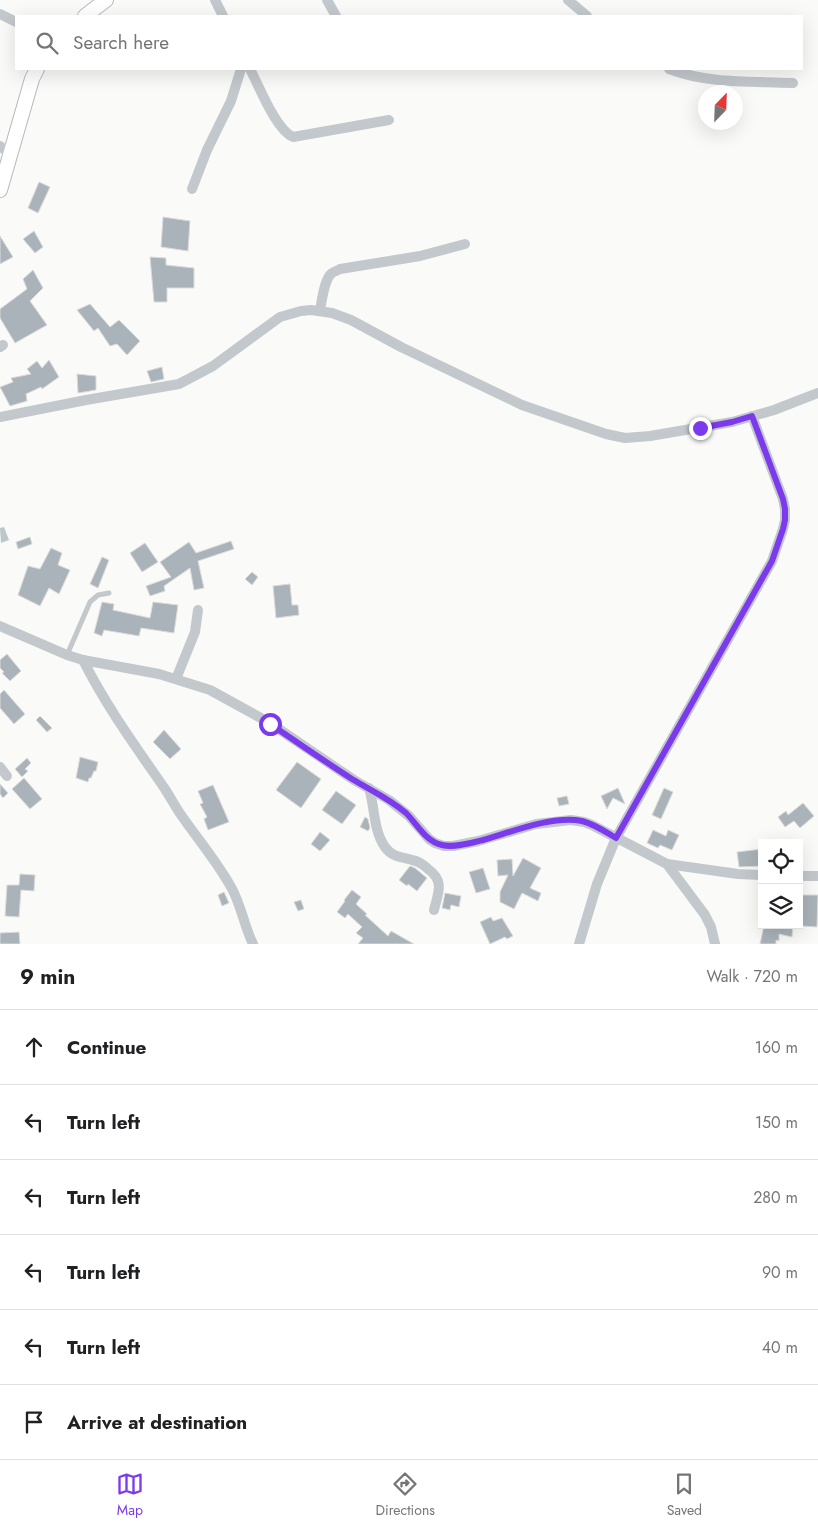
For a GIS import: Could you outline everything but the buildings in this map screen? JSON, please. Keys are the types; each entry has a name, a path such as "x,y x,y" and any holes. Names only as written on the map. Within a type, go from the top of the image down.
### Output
{"main road":[{"path":"86,15 106,0"},
{"path":"0,190 5,150 36,70"}],"street":[{"path":"215,0 222,15"},
{"path":"327,0 335,15"},
{"path":"568,0 586,15"},
{"path":"0,14 15,22"},
{"path":"192,189 207,150 230,101 241,70"},
{"path":"251,70 279,125 283,131 292,137 389,120"},
{"path":"672,70 692,76 720,80 793,83"},
{"path":"320,310 328,277 340,269 420,256 465,244"},
{"path":"0,417 70,402 179,384 213,366 280,318 301,311 320,310 351,320 401,347 522,405 606,434 625,438 650,436 732,422 818,393"},
{"path":"579,944 597,884 616,838 772,561 783,529 785,520 783,499 752,416"},
{"path":"176,679 195,632 198,610"},
{"path":"0,626 84,660 122,666 176,679 210,690 256,715 354,780 398,806 429,839 444,846 478,841 536,824 571,820 584,822 667,864 738,874 758,874"},
{"path":"84,660 92,679 122,726 232,888 253,944"},
{"path":"0,767 7,776"},
{"path":"369,788 373,800 376,825 386,848 398,857 414,860 422,864 438,878 434,910"},
{"path":"667,864 705,915 715,944"},
{"path":"803,876 818,876"}],"lane":[{"path":"68,655 90,602 98,595 109,593"}],"shaded area":[{"path":"4,527 9,540 1,543 0,528"}],"route":[{"path":"270,724 354,780 398,806 429,839 444,846 478,841 536,824 571,820 592,825 616,838 772,561 785,520 783,499 752,416 700,428"}]}
